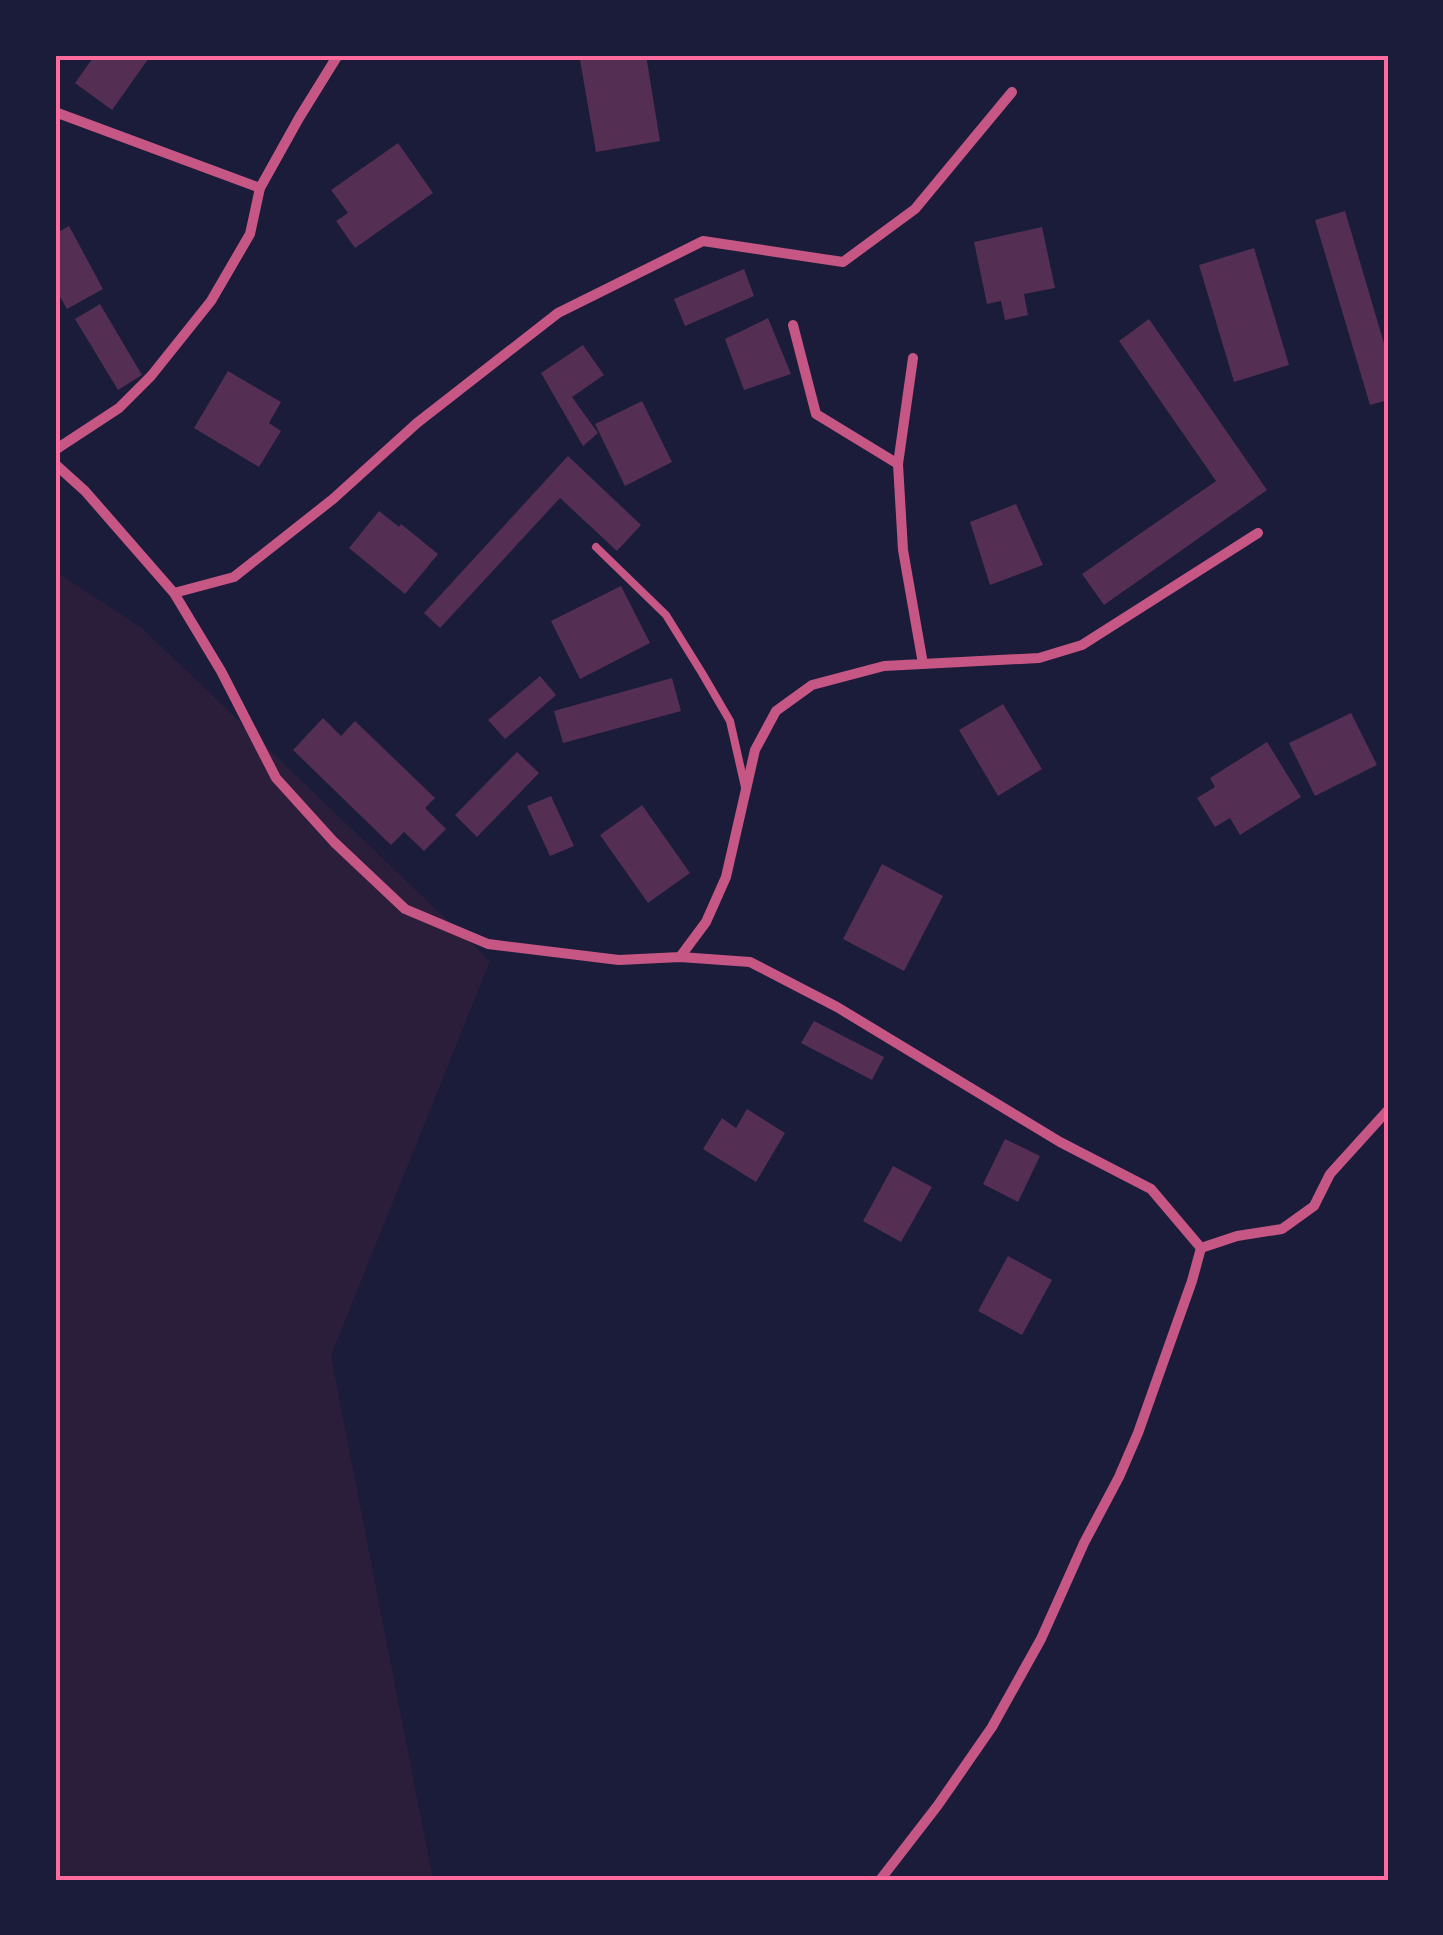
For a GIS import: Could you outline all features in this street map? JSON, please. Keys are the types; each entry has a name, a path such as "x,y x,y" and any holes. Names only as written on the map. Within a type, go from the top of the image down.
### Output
{"street":[{"path":"55,450 119,408 211,302 250,234 260,188 338,55"},
{"path":"174,593 234,577 333,499 417,423 558,314 702,241 843,262 916,209 1012,92"},
{"path":"55,112 260,188"},
{"path":"793,326 816,414 898,464"},
{"path":"913,358 898,464 904,550 923,664"},
{"path":"55,464 85,491 174,593 221,671 276,778 334,842 405,910 488,944 619,960 680,956 750,962 837,1007 1060,1142 1151,1189 1201,1248"},
{"path":"680,956 706,922 726,878 755,750 776,712 812,685 884,666 1040,658 1082,645 1258,533"},
{"path":"1201,1248 1238,1236 1282,1229 1314,1206 1330,1174 1388,1110"},
{"path":"880,1880 992,1727 1041,1639 1132,1448 1201,1248"}],"lane":[{"path":"596,547 666,615 702,673 730,721 746,791"}],"shaded area":[{"path":"55,571 142,628 490,961 331,1356 433,1880 55,1880"}],"building":[{"path":"95,55 151,55 112,110 75,83"},
{"path":"646,55 660,141 596,152 580,60"},
{"path":"398,143 433,193 355,248 336,221 348,213 331,190"},
{"path":"1345,211 1388,357 1388,400 1370,405 1315,220"},
{"path":"69,226 103,289 67,309 55,288 55,234"},
{"path":"1042,227 1055,288 1024,294 1028,315 1005,320 1001,301 987,304 974,242"},
{"path":"1254,248 1289,365 1234,382 1199,265"},
{"path":"744,269 754,296 685,326 674,299"},
{"path":"100,304 142,375 118,390 75,319"},
{"path":"768,318 791,374 744,390 725,339"},
{"path":"1149,319 1267,490 1104,605 1082,574 1216,481 1119,341"},
{"path":"583,345 604,375 572,397 598,433 583,446 541,373"},
{"path":"228,371 281,402 269,423 281,431 259,467 194,428"},
{"path":"642,401 672,462 625,486 595,424"},
{"path":"568,456 641,525 617,551 560,498 440,628 424,613"},
{"path":"1016,504 1043,565 990,585 970,522"},
{"path":"379,511 438,554 405,594 349,548"},
{"path":"621,586 650,643 580,679 551,621"},
{"path":"540,676 556,695 505,739 488,720"},
{"path":"672,678 681,711 563,743 554,711"},
{"path":"1003,704 1042,769 998,796 959,730"},
{"path":"1351,713 1377,765 1315,796 1289,743"},
{"path":"323,718 341,736 355,721 435,798 425,808 446,829 424,851 404,832 391,845 293,750"},
{"path":"1267,742 1301,797 1240,835 1230,818 1215,827 1197,798 1215,787 1210,778"},
{"path":"517,752 539,773 477,837 455,815"},
{"path":"551,796 574,846 550,856 527,806"},
{"path":"642,805 690,873 648,903 600,835"},
{"path":"882,864 943,896 904,971 843,939"},
{"path":"814,1021 884,1057 872,1080 801,1043"},
{"path":"747,1109 785,1133 756,1182 703,1149 722,1118 736,1128"},
{"path":"1005,1139 1040,1156 1018,1202 983,1184"},
{"path":"893,1166 932,1187 901,1242 863,1221"},
{"path":"1008,1256 1052,1280 1022,1335 978,1311"}]}
